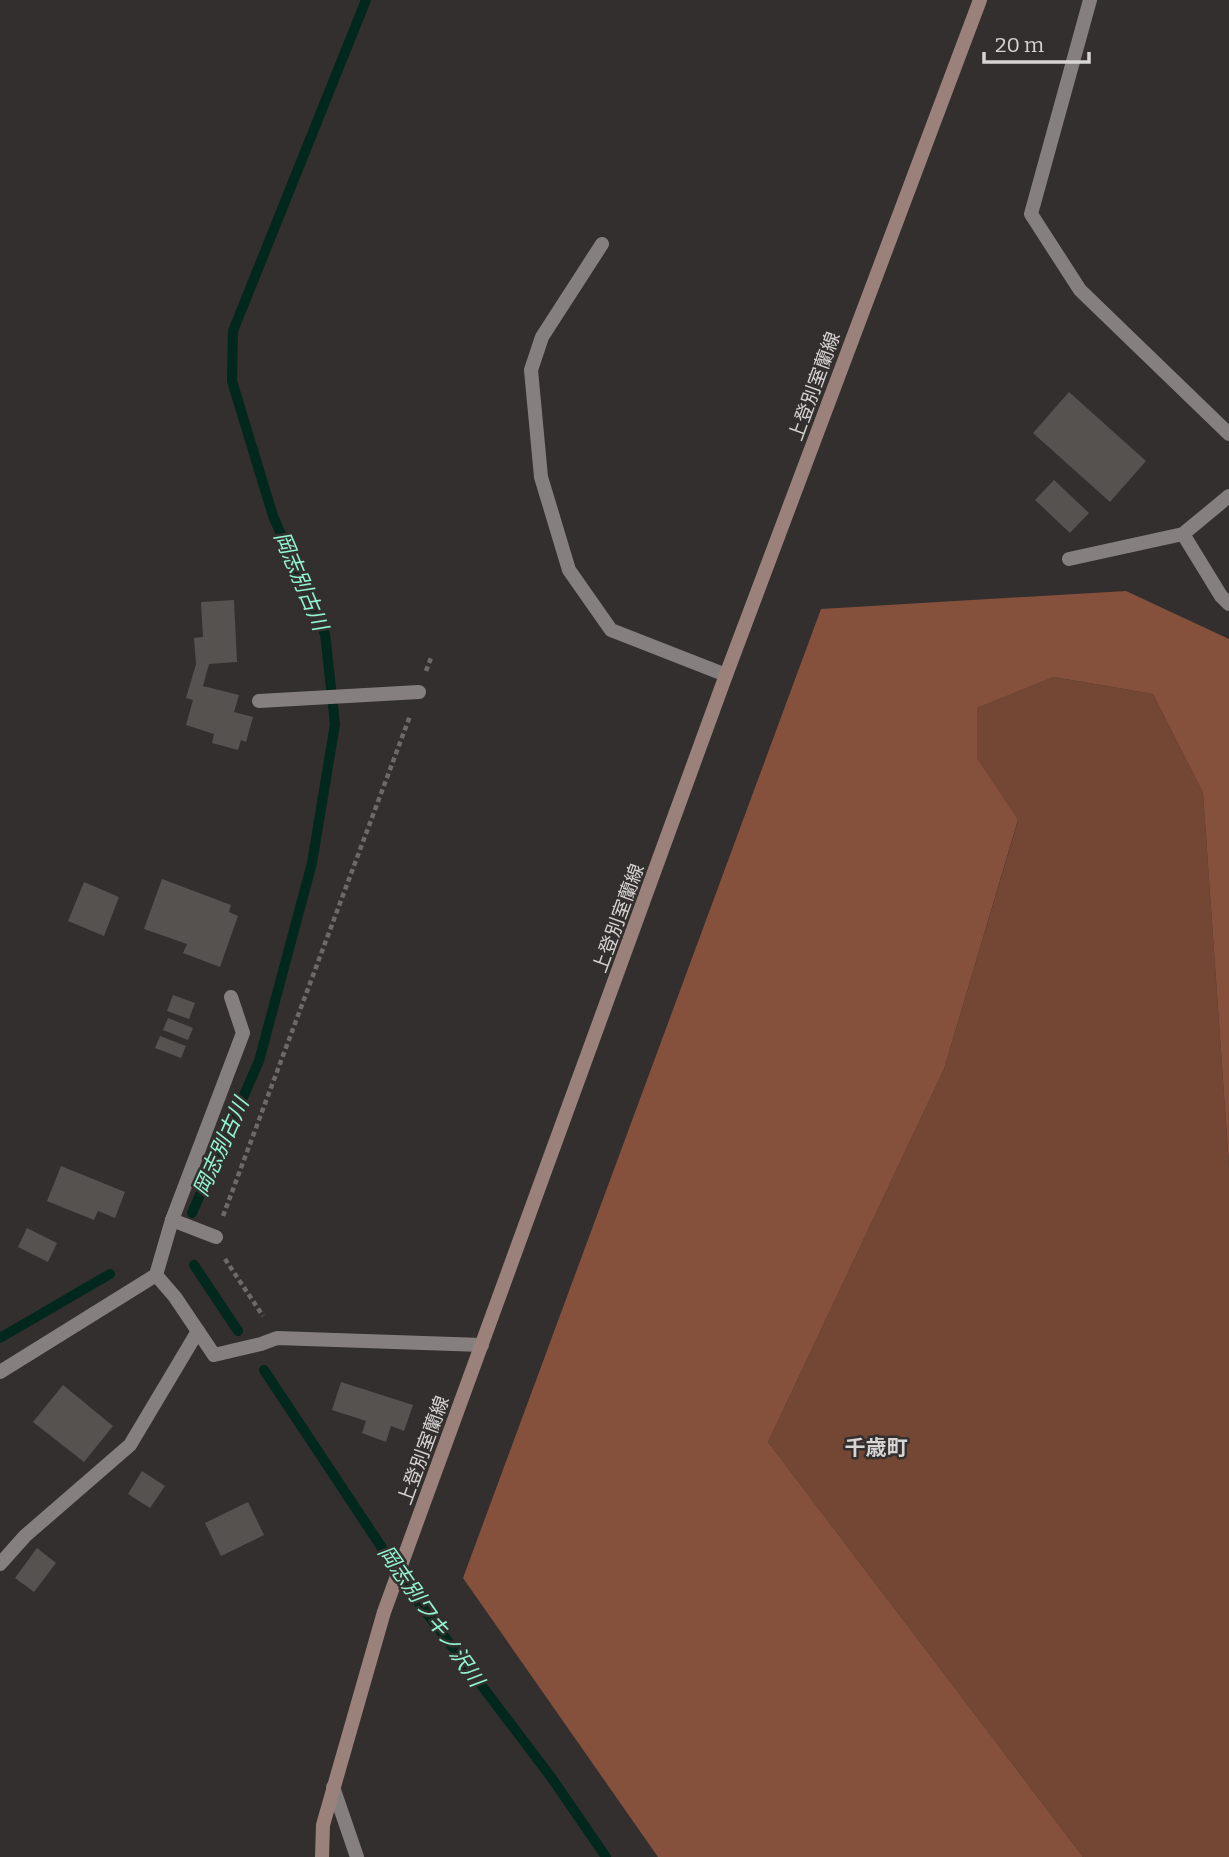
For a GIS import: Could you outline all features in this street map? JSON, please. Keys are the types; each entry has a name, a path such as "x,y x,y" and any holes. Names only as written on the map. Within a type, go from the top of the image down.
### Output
{"main road":[{"name":"上登別室蘭線","path":"322,1857 323,1825 384,1612 726,675 980,0"}],"street":[{"path":"1090,0 1031,214 1080,290 1229,434"},
{"path":"602,244 542,337 531,370 541,477 569,570 611,630 726,675"},
{"path":"1069,559 1183,534 1229,496"},
{"path":"1183,534 1221,596 1229,604"},
{"path":"258,701 419,692"},
{"path":"0,1372 156,1275 172,1220 243,1032 231,997"},
{"path":"172,1220 216,1237"},
{"path":"156,1275 214,1354 277,1338 482,1345"},
{"path":"0,1564 25,1536 130,1445 198,1331"},
{"path":"333,1787 357,1857"}],"path":[{"path":"277,1338 219,1250 216,1237 431,659"}],"shaded area":[{"path":"1126,591 1229,639 1229,1166 1203,793 1153,694 1054,677 977,708 977,758 1018,820 944,1069 768,1442 1083,1857 658,1857 463,1578 821,609"},
{"path":"1054,677 1153,694 1203,793 1229,1166 1229,1857 1083,1857 768,1442 944,1069 1018,821 977,758 977,708"}],"building":[{"path":"1069,392 1146,461 1110,502 1033,433"},
{"path":"1054,480 1089,513 1070,533 1035,500"},
{"path":"234,600 237,662 209,664 203,686 239,695 234,712 253,717 246,742 241,740 238,750 212,743 214,734 186,725 193,700 186,698 196,664 194,638 203,637 201,602"},
{"path":"162,879 231,905 229,912 238,916 220,967 183,953 187,944 144,929"},
{"path":"84,882 119,897 104,936 68,921"},
{"path":"173,995 195,1003 189,1019 167,1011"},
{"path":"168,1018 193,1028 188,1040 163,1030"},
{"path":"160,1036 186,1046 181,1058 155,1048"},
{"path":"61,1166 125,1192 115,1218 98,1211 94,1220 47,1201"},
{"path":"27,1228 57,1243 48,1262 18,1247"},
{"path":"341,1382 413,1405 404,1431 391,1426 386,1442 362,1433 366,1421 332,1410"},
{"path":"63,1385 113,1426 84,1462 33,1422"},
{"path":"142,1471 165,1486 150,1508 128,1494"},
{"path":"248,1502 264,1535 221,1556 205,1523"},
{"path":"37,1548 56,1563 34,1592 15,1578"}],"waterway":[{"name":"岡志別古川","path":"192,1213 259,1061 312,863 335,724 325,634 273,516 232,381 233,331 366,0"},
{"name":"岡志別ワキノ沢川","path":"194,1265 238,1331"},
{"name":"岡志別古川","path":"0,1338 110,1274"},
{"name":"岡志別ワキノ沢川","path":"264,1370 416,1599 551,1777 606,1857"}],"district":[{"name":"千歳町","path":"876,1448"}]}
